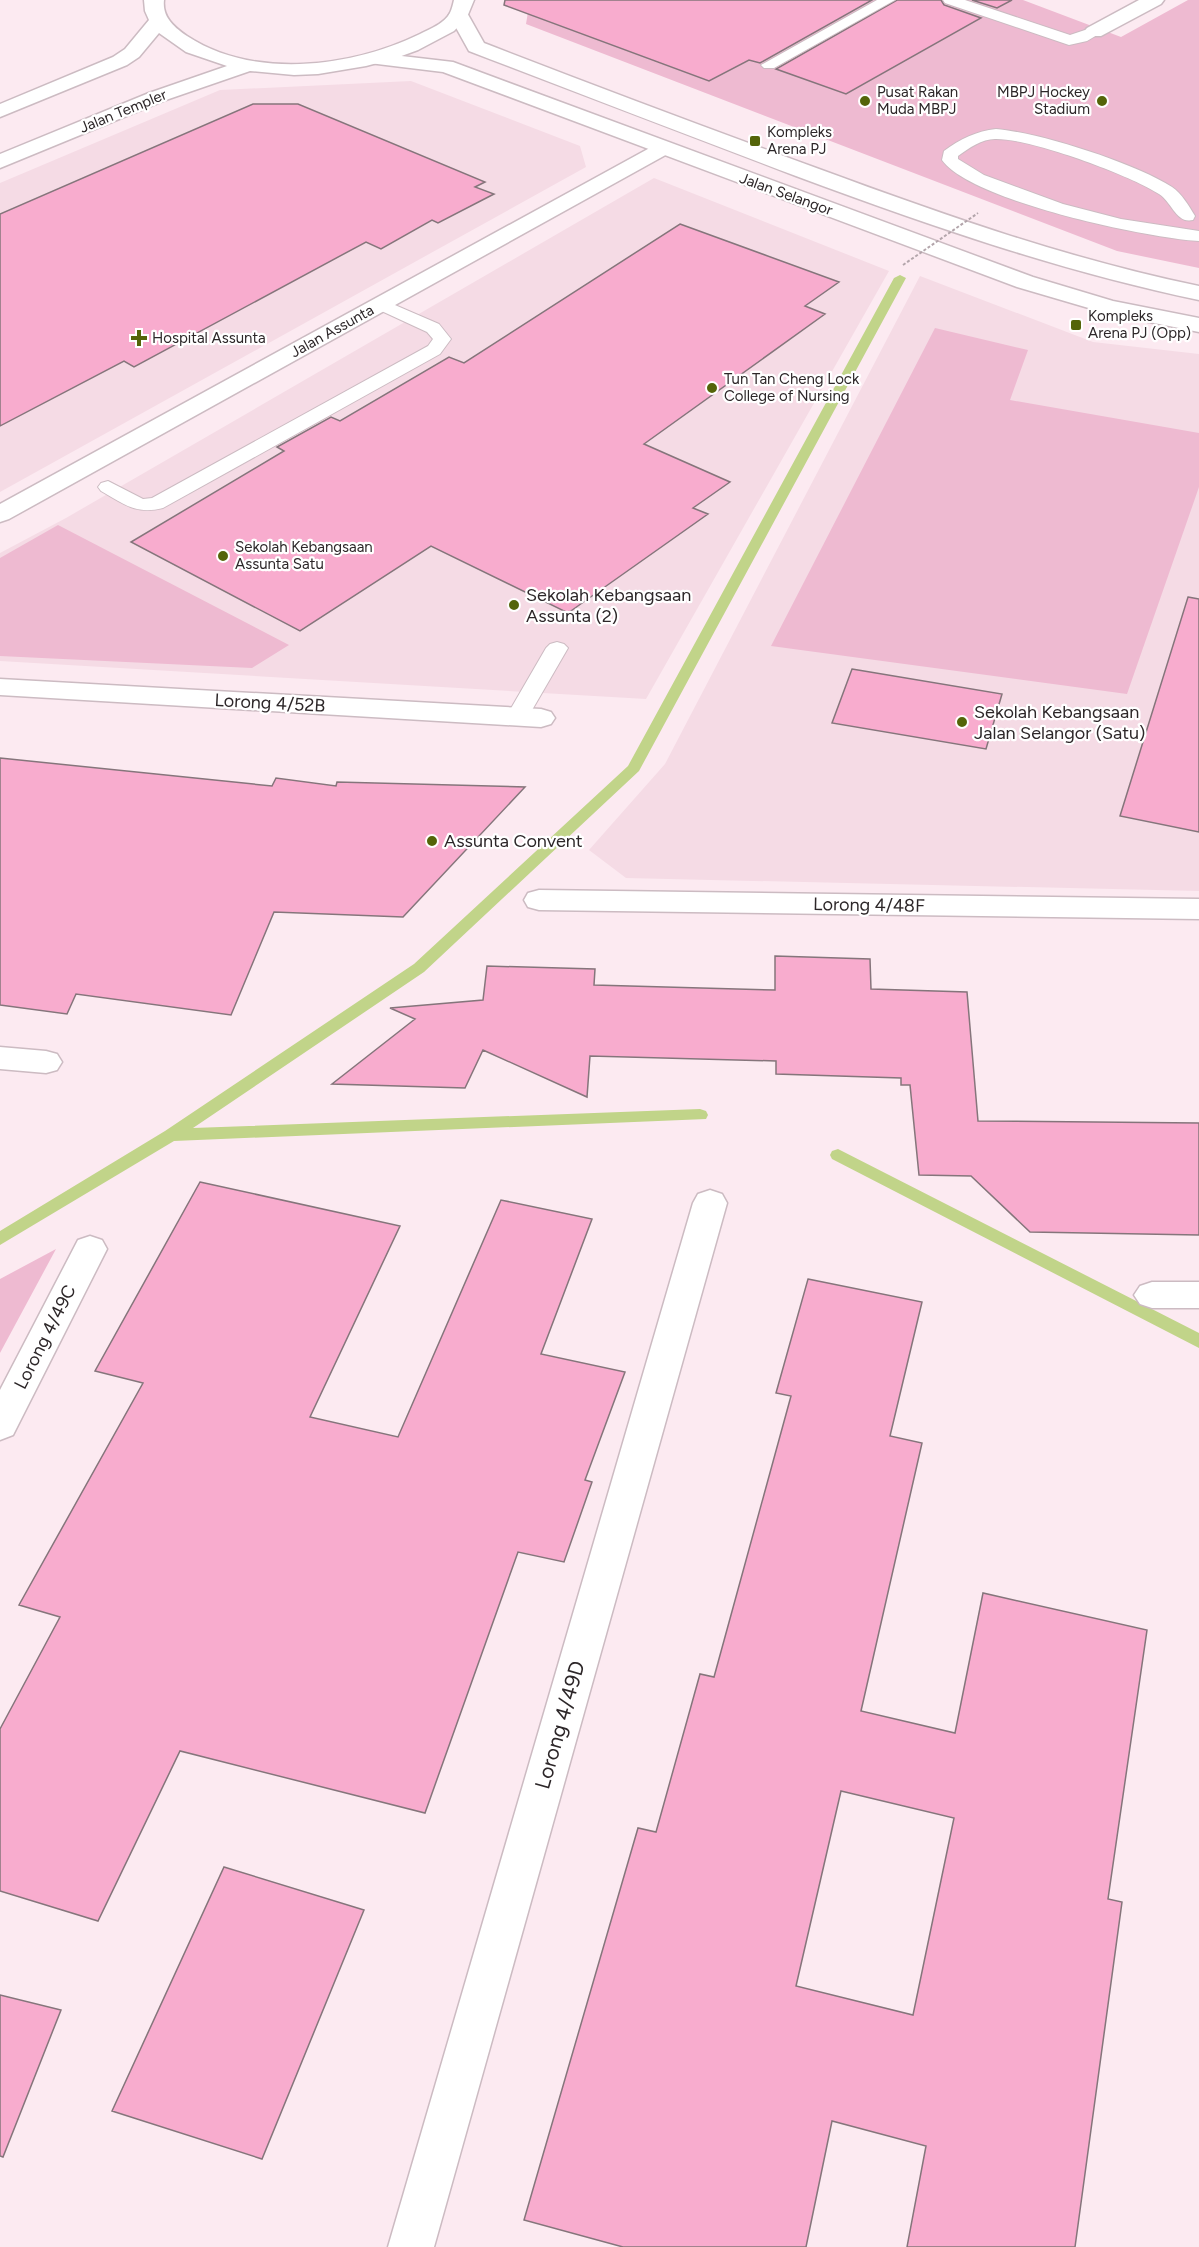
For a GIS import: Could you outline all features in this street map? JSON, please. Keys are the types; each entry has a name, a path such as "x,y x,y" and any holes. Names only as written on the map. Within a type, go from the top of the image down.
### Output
{"main road":[{"path":"154,0 158,22 177,40 209,54 249,65 291,68 334,66 376,59 414,46 441,31 461,7"},
{"path":"1094,32 1154,0"},
{"name":"Jalan Selangor","path":"461,7 476,47 667,120 979,234 1109,272 1199,292"},
{"path":"0,111 120,61 132,53 158,22"},
{"name":"Jalan Selangor","path":"376,59 446,66 1025,282 1108,307 1199,325"},
{"name":"Jalan Templer","path":"0,162 156,97 249,65"},
{"name":"Jalan Assunta","path":"0,514 663,148"},
{"name":"Lorong 4/52B","path":"0,687 529,717"},
{"name":"Lorong 4/48F","path":"539,900 1199,909"},
{"path":"0,1058 46,1062"},
{"name":"Lorong 4/49D","path":"411,2247 710,1203"},
{"name":"Lorong 4/49C","path":"0,1425 90,1249"},
{"path":"1152,1295 1199,1295"}],"lane":[{"path":"950,0 1061,38 1076,40 1094,32"},
{"path":"769,65 878,2"},
{"path":"1187,216 1167,192 1151,182 1027,138 1006,134 983,136 950,154 950,160 957,169 974,178 1034,199 1113,222 1198,236"},
{"path":"108,487 139,505 156,504 434,350 442,339 433,328 381,304"},
{"path":"529,717 557,648"}],"path":[{"path":"903,265 978,213"}],"shaded area":[{"path":"530,0 1023,0 1121,37 1188,0 1199,0 1199,268 1117,251 526,24"},
{"name":"Hospital Assunta","path":"411,81 580,146 586,167 0,492 0,183 220,90"},
{"path":"654,178 889,271 646,699 0,661 0,553 66,518"},
{"path":"920,276 1093,342 1199,354 1199,891 626,878 589,850 665,764"},
{"path":"935,328 1028,350 1010,400 1199,433 1199,487 1127,694 771,646"},
{"path":"58,525 289,645 252,668 0,656 0,558"},
{"path":"56,1249 0,1353 0,1279"}],"building":[{"path":"505,0 872,0 760,63 749,60 709,81 504,5"},
{"path":"897,0 941,0 944,5 981,18 846,94 776,69"},
{"path":"972,0 1012,0 997,8"},
{"name":"Hospital Assunta","path":"253,104 298,104 485,182 475,187 494,194 438,223 432,220 381,249 366,242 134,367 124,361 0,426 0,214"},
{"path":"680,224 839,282 805,306 825,314 644,444 730,482 693,508 708,514 568,613 431,546 300,631 131,542 284,451 277,447 331,417 340,421 449,357 464,363"},
{"path":"1188,597 1199,599 1199,832 1120,816"},
{"path":"852,669 1002,694 986,749 832,723"},
{"path":"0,758 272,786 276,778 336,786 337,782 525,787 403,917 274,912 231,1015 76,994 67,1014 0,1005"},
{"path":"775,956 870,959 871,989 967,992 978,1121 1199,1123 1199,1235 1030,1232 971,1176 919,1175 910,1085 901,1085 901,1078 776,1074 776,1061 590,1056 587,1097 483,1050 465,1088 332,1084 415,1019 390,1008 483,1000 487,966 595,969 594,985 775,990"},
{"path":"200,1182 400,1226 310,1417 398,1437 501,1200 592,1219 541,1354 625,1372 585,1480 592,1482 564,1562 518,1552 425,1813 180,1751 98,1921 0,1891 0,1729 60,1617 19,1605 143,1383 95,1371"},
{"path":"808,1279 922,1302 890,1436 922,1443 861,1711 955,1733 983,1593 1147,1630 1108,1899 1122,1902 1075,2247 907,2247 926,2146 832,2121 806,2247 623,2247 524,2220 638,1828 656,1832 700,1674 714,1677 791,1396 776,1393","holes":["841,1791 954,1818 913,2015 796,1986"]},
{"path":"224,1867 364,1910 262,2159 112,2111"},
{"path":"0,1995 61,2010 3,2157 0,2156"}],"waterway":[{"path":"171,1135 419,968 634,768 900,278"},
{"path":"171,1135 700,1115"},
{"path":"0,1239 171,1135"},
{"path":"838,1155 1199,1341"}],"place":[{"name":"Pusat Rakan Muda MBPJ","path":"865,101"},
{"name":"MBPJ Hockey Stadium","path":"1102,101"},
{"name":"Kompleks Arena PJ","path":"755,141"},
{"name":"Kompleks Arena PJ (Opp)","path":"1076,325"},
{"name":"Hospital Assunta","path":"139,338"},
{"name":"Tun Tan Cheng Lock College of Nursing","path":"712,388"},
{"name":"Sekolah Kebangsaan Assunta Satu","path":"223,556"},
{"name":"Sekolah Kebangsaan Assunta (2)","path":"514,605"},
{"name":"Sekolah Kebangsaan Jalan Selangor (Satu)","path":"962,722"},
{"name":"Assunta Convent","path":"432,841"}]}
